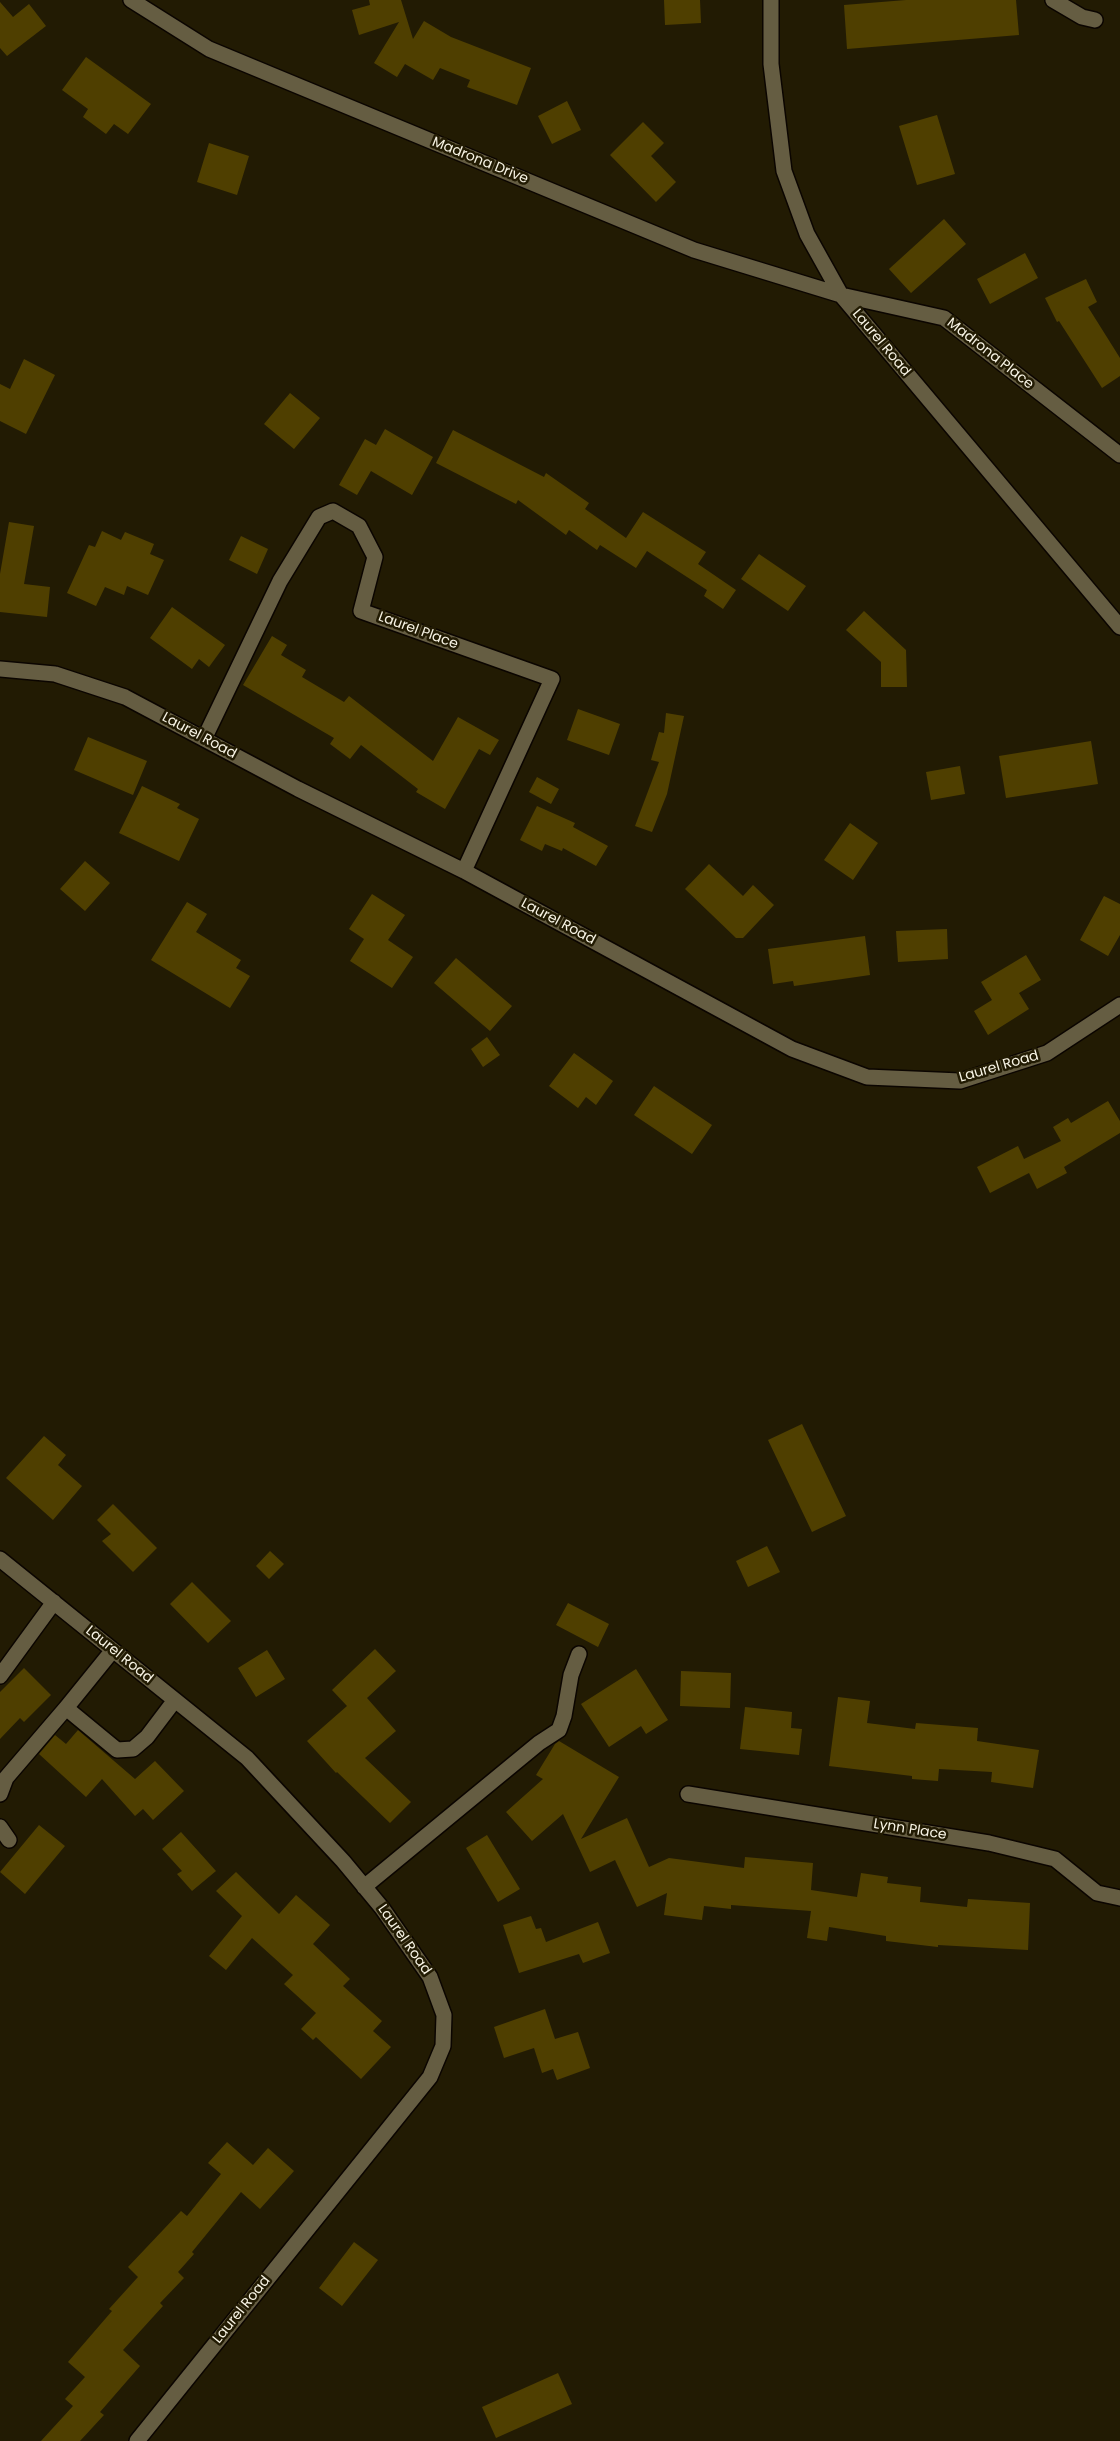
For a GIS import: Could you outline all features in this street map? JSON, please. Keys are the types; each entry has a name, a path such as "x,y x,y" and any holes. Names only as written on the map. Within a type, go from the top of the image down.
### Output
{"street":[{"name":"Madrona Drive","path":"131,0 209,49 227,57 694,250 841,295"},
{"name":"Laurel Road","path":"771,0 772,64 784,171 807,234 841,295 1120,627"},
{"path":"1053,0 1082,18 1095,20"},
{"name":"Madrona Place","path":"841,295 944,318 1120,455"},
{"name":"Laurel Place","path":"204,739 280,581 320,517 333,512 359,526 374,558 361,611 552,679 464,871"},
{"name":"Laurel Road","path":"0,669 55,674 126,697 298,789 464,871 792,1049 867,1077 960,1080 1047,1053 1120,1005"},
{"name":"Laurel Road","path":"0,1559 247,1758 382,1908 430,1977 444,2015 443,2046 430,2077 138,2441"},
{"path":"0,1676 54,1602"},
{"path":"0,1794 6,1778 113,1650"},
{"path":"364,1887 538,1744 559,1730 564,1716 571,1675 579,1654"},
{"path":"66,1708 116,1750 133,1749 146,1737 175,1700"},
{"name":"Lynn Place","path":"688,1794 989,1843 1055,1859 1097,1893 1120,1898"},
{"path":"0,1827 9,1840"}],"building":[{"path":"369,0 401,0 413,39 424,21 451,37 531,68 517,105 467,87 470,80 440,68 433,80 405,64 397,77 374,63 399,22 359,35 352,10 370,5"},
{"path":"664,0 700,0 701,23 665,25"},
{"path":"906,0 1016,0 1019,35 847,49 844,5"},
{"path":"0,2 13,17 29,4 46,26 7,56 0,48"},
{"path":"86,57 151,104 128,134 114,124 106,134 83,117 88,109 62,90"},
{"path":"567,101 581,130 552,144 538,116"},
{"path":"937,115 955,174 917,185 899,126"},
{"path":"643,122 664,143 651,156 676,182 656,202 610,155"},
{"path":"209,143 249,156 237,195 197,182"},
{"path":"944,219 966,244 911,293 889,269"},
{"path":"1025,253 1038,278 990,304 977,279"},
{"path":"1086,279 1097,302 1088,307 1120,358 1120,376 1102,388 1059,321 1057,322 1045,298"},
{"path":"24,359 55,375 26,434 0,421 0,384 10,389"},
{"path":"290,393 320,418 294,449 264,424"},
{"path":"385,429 433,457 412,495 371,471 357,495 339,485 365,439 376,445"},
{"path":"453,430 544,477 546,473 589,503 585,509 626,538 643,512 706,552 698,564 736,590 723,609 704,596 707,590 647,551 636,568 600,545 597,550 569,530 566,535 518,500 516,504 436,463"},
{"path":"9,522 34,526 24,584 50,587 47,617 0,612 0,574"},
{"path":"102,531 121,540 125,532 154,544 150,554 164,560 148,595 127,586 124,595 105,587 96,606 67,593 89,545 95,547"},
{"path":"241,536 268,549 257,574 229,560"},
{"path":"759,554 806,586 788,611 741,579"},
{"path":"172,607 225,645 209,667 199,659 192,669 150,638"},
{"path":"864,611 906,650 907,687 881,687 881,662 846,630"},
{"path":"272,636 287,645 281,655 306,670 302,677 344,702 349,696 433,761 458,717 499,740 490,755 479,749 445,809 416,792 418,789 361,745 350,759 330,744 334,738 243,685"},
{"path":"578,709 620,724 609,755 567,740"},
{"path":"666,713 684,716 667,794 652,832 635,826 659,762 651,760 659,732 664,733"},
{"path":"88,737 147,761 133,795 74,770"},
{"path":"1091,741 1098,784 1006,798 999,756"},
{"path":"960,766 965,794 931,800 926,772"},
{"path":"537,777 559,789 551,804 529,792"},
{"path":"142,786 180,804 177,808 199,819 179,861 119,833"},
{"path":"537,806 575,823 573,827 608,846 596,866 563,848 562,851 545,844 542,851 520,840"},
{"path":"850,823 878,843 853,880 824,860"},
{"path":"85,861 110,883 85,911 60,889"},
{"path":"709,864 743,896 753,885 774,905 743,938 736,938 685,889"},
{"path":"372,894 405,915 388,940 413,957 392,988 350,961 364,939 349,929"},
{"path":"1104,896 1120,904 1120,935 1108,956 1080,940"},
{"path":"187,902 207,914 196,932 241,960 236,968 250,976 230,1008 151,960"},
{"path":"947,929 948,959 898,962 896,931"},
{"path":"865,936 870,975 794,986 793,981 773,984 768,949"},
{"path":"1026,955 1041,980 1019,993 1029,1009 988,1035 974,1011 992,1000 981,982"},
{"path":"456,958 512,1006 490,1031 434,983"},
{"path":"487,1037 500,1055 483,1067 471,1049"},
{"path":"574,1053 613,1081 596,1105 586,1097 578,1108 549,1086"},
{"path":"654,1086 712,1125 692,1154 634,1115"},
{"path":"1108,1101 1120,1121 1120,1133 1064,1167 1067,1173 1037,1189 1029,1173 990,1193 977,1167 1018,1146 1024,1159 1061,1141 1053,1127 1068,1118 1071,1123"},
{"path":"802,1424 846,1516 812,1532 768,1440"},
{"path":"44,1436 66,1455 58,1465 82,1486 53,1520 6,1478"},
{"path":"113,1504 157,1548 133,1572 102,1541 111,1534 97,1520"},
{"path":"767,1546 780,1572 748,1587 736,1561"},
{"path":"270,1551 284,1564 269,1579 256,1566"},
{"path":"192,1582 231,1621 208,1643 170,1604"},
{"path":"568,1603 609,1624 598,1647 556,1625"},
{"path":"375,1649 396,1671 367,1698 396,1731 365,1758 411,1802 390,1823 336,1773 307,1741 347,1706 332,1690"},
{"path":"267,1650 285,1679 256,1697 238,1668"},
{"path":"24,1668 51,1695 24,1722 20,1718 0,1739 0,1692"},
{"path":"636,1669 668,1720 646,1734 641,1726 609,1747 581,1704"},
{"path":"681,1671 731,1673 730,1708 680,1706"},
{"path":"838,1697 870,1701 867,1723 915,1729 916,1723 978,1728 977,1741 1039,1750 1033,1788 991,1782 992,1772 939,1769 938,1781 912,1779 912,1776 829,1766"},
{"path":"745,1707 792,1712 791,1728 802,1729 799,1755 740,1749"},
{"path":"78,1730 135,1779 155,1761 184,1791 153,1820 143,1809 135,1816 102,1779 86,1797 39,1754 55,1735 66,1744"},
{"path":"559,1741 619,1777 581,1839 627,1818 649,1867 669,1858 744,1868 745,1857 813,1863 811,1890 857,1897 861,1873 888,1877 887,1883 921,1887 920,1902 967,1907 968,1899 1030,1903 1028,1950 938,1945 938,1947 886,1941 886,1936 829,1927 827,1941 807,1938 811,1911 731,1905 731,1909 704,1906 702,1920 664,1915 667,1893 637,1907 615,1860 590,1872 563,1814 532,1841 506,1812 543,1779 536,1775 555,1744"},
{"path":"39,1825 65,1846 25,1894 0,1872"},
{"path":"181,1832 216,1871 192,1891 177,1874 182,1871 162,1849"},
{"path":"487,1835 520,1889 498,1902 466,1848"},
{"path":"236,1872 279,1914 296,1895 330,1925 313,1944 350,1979 343,1986 382,2021 373,2031 391,2047 361,2079 316,2037 313,2040 301,2029 316,2013 284,1984 293,1975 252,1938 226,1970 209,1956 242,1916 216,1891"},
{"path":"531,1916 536,1929 541,1928 546,1942 598,1922 610,1953 583,1963 579,1954 519,1973 503,1925"},
{"path":"545,2009 555,2039 578,2032 590,2068 557,2080 553,2069 542,2073 534,2048 504,2058 494,2027"},
{"path":"227,2142 253,2165 268,2148 294,2171 260,2209 241,2192 192,2252 194,2254 178,2272 184,2278 160,2303 163,2306 123,2350 140,2366 100,2412 104,2415 80,2441 41,2441 73,2406 65,2399 85,2377 68,2362 112,2311 109,2309 138,2277 128,2267 181,2211 187,2216 221,2174 208,2163"},
{"path":"354,2242 378,2260 342,2306 319,2288"},
{"path":"558,2373 572,2404 496,2438 482,2407"}]}
